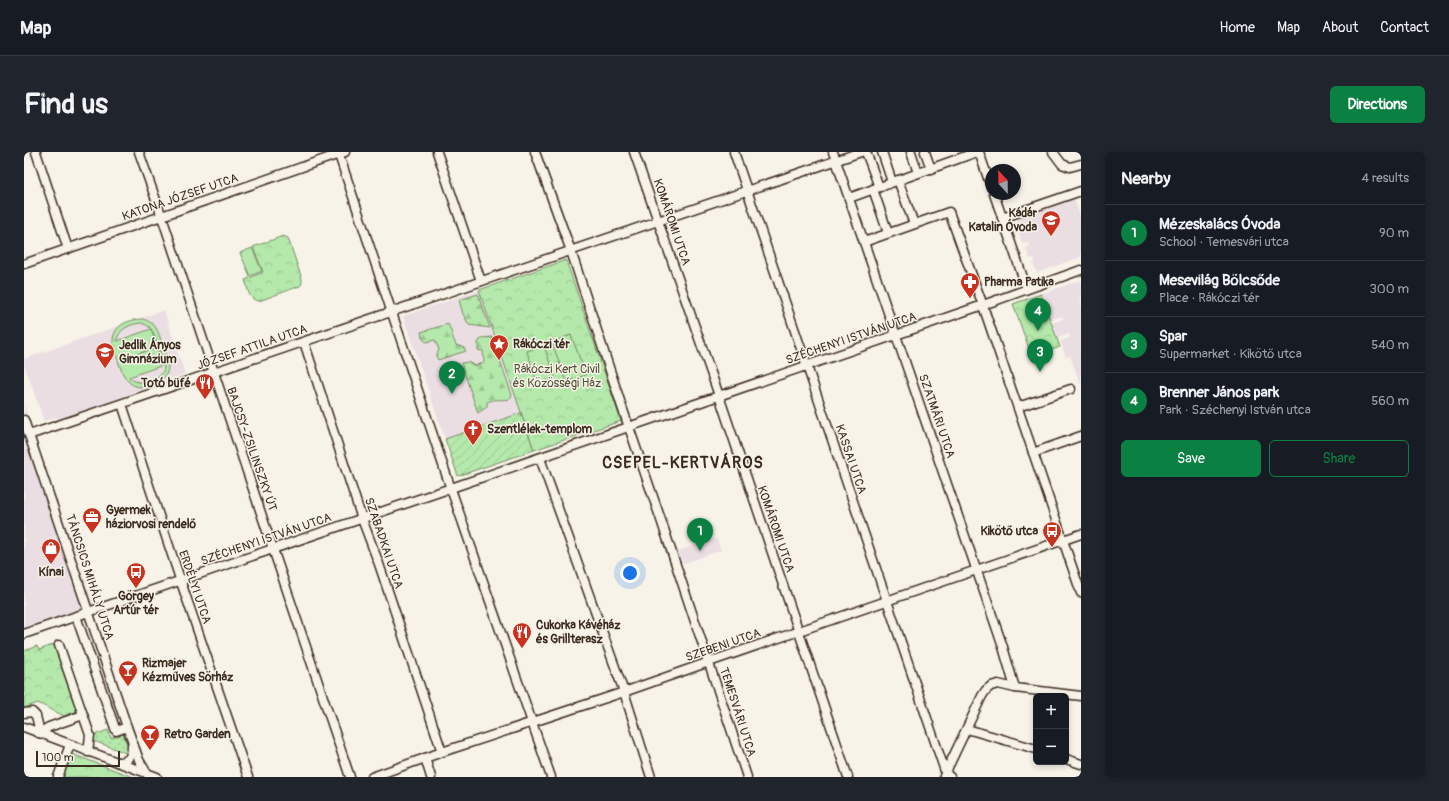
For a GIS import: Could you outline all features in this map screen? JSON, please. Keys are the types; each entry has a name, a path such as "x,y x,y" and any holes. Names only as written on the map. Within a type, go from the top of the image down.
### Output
{"street":[{"path":"36,152 68,249"},
{"name":"BAJCSY-ZSILINSZKY ÚT","path":"138,152 162,217 213,373 350,777"},
{"path":"437,152 481,281"},
{"path":"451,489 629,427 571,251 535,152"},
{"name":"KOMÁROMI UTCA","path":"634,152 719,395 848,777"},
{"name":"KASSAI UTCA","path":"734,152 947,776"},
{"name":"SZATMÁRI UTCA","path":"833,152 977,570 1015,688"},
{"path":"392,312 861,152"},
{"path":"866,152 888,233"},
{"path":"882,152 914,224"},
{"path":"911,152 918,173"},
{"path":"925,152 931,169"},
{"path":"849,198 931,169 962,154 978,152 985,170"},
{"path":"1053,152 1062,164 1070,167 1081,164"},
{"path":"340,153 451,489 551,777"},
{"name":"KATONA JÓZSEF UTCA","path":"24,264 162,217 340,153"},
{"path":"1002,218 1081,191"},
{"path":"996,200 1027,290"},
{"path":"864,242 949,212 983,305 1062,541 1081,593"},
{"name":"SZÉCHENYI ISTVÁN UTCA","path":"629,427 1081,270"},
{"name":"JÓZSEF ATTILA UTCA","path":"29,435 392,312"},
{"name":"SZABADKAI UTCA","path":"304,342 362,519 379,564 442,752"},
{"path":"1018,407 1070,388"},
{"name":"ERDÉLYI UTCA","path":"122,404 180,581 248,777"},
{"name":"TÁNCSICS MIHÁLY UTCA","path":"24,420 127,727 139,760 148,775"},
{"name":"TEMESVÁRI UTCA","path":"629,427 747,777"},
{"path":"1033,453 1081,436"},
{"path":"540,458 624,692 651,777"},
{"name":"SZÉCHENYI ISTVÁN UTCA","path":"89,612 451,489"},
{"name":"SZEBENI UTCA","path":"372,777 424,758 624,692 886,600 1081,534"},
{"path":"24,634 89,612"},
{"path":"76,616 116,731 127,727"},
{"path":"59,645 90,735 88,752"},
{"path":"947,776 986,690 991,686 998,684 1015,688 1081,696"},
{"path":"24,713 32,712 36,716 40,733"},
{"path":"40,733 49,727 83,715"},
{"path":"24,728 156,777"},
{"path":"967,729 1033,748"},
{"path":"114,762 122,762 129,759 132,753 133,743"},
{"path":"58,777 70,745"},
{"path":"424,758 431,777"},
{"path":"1069,760 1081,764"}],"shaded area":[{"name":"Kádár Katalin Óvoda","path":"1073,196 1081,219 1081,257 1037,273 1033,264 1035,262 1034,258 1030,259 1026,248 1029,246 1028,242 1022,243 1019,233 1024,230 1023,226 1020,226 1016,216"},
{"path":"1081,280 1081,386 1070,356 1066,358 1060,341 1070,338 1069,334 1057,338 1052,323 1063,319 1062,316 1050,320 1041,294"},
{"path":"479,290 521,413 445,439 403,316"},
{"name":"Jedlik Ányos Gimnázium","path":"164,310 185,374 65,418 58,420 56,417 44,421 24,364 24,359"},
{"path":"24,405 97,615 24,639"},
{"path":"716,538 721,550 683,564 678,551"}],"green space":[{"path":"283,236 288,238 302,283 300,286 259,301 255,300 249,294 245,280 263,272 253,247"},
{"path":"252,248 262,271 250,276 240,253"},
{"name":"Rákóczi Kert Civil és Közösségi Ház","path":"566,260 621,421 534,450 479,290"},
{"path":"478,294 490,328 469,325 463,314 459,300"},
{"path":"1041,294 1060,347 1032,357 1013,304"},
{"path":"143,319 152,323 156,328 164,348 168,365 168,371 162,379 155,384 144,387 129,383 121,369 113,343 113,337 118,328 132,320","holes":["141,323 147,325 151,329 117,341 118,337 125,328","152,332 164,364 163,372 159,376 155,379 143,382 138,382 129,377 163,365 157,348 137,354 157,347"]},
{"path":"448,324 456,345 463,347 466,351 438,360 436,356 439,350 435,340 426,342 422,338 421,332"},
{"path":"571,335 586,375 566,382 552,342"},
{"path":"492,337 512,395 510,399 493,400 487,402 487,407 478,413 461,363 468,362 475,366 484,362 483,351 478,350 478,343 481,338"},
{"path":"544,346 555,378 538,384 527,351"},
{"path":"521,413 534,450 458,476 445,439"},
{"path":"55,644 78,711 64,716 38,703 24,708 24,651 37,646 39,650"},
{"path":"108,730 111,738 123,734 128,748 126,753 94,741 92,736"},
{"path":"72,754 133,777 63,777"}],"place":[{"name":"Kádár Katalin Óvoda","path":"1051,237"},
{"name":"Pharma Patika","path":"970,299"},
{"name":"Brenner János park","path":"1038,331"},
{"name":"Rákóczi tér","path":"499,361"},
{"name":"Jedlik Ányos Gimnázium","path":"105,369"},
{"name":"Spar","path":"1040,372"},
{"name":"Mesevilág Bölcsőde","path":"452,394"},
{"name":"Totó büfé","path":"205,400"},
{"name":"Szentlélek-templom","path":"473,446"},
{"name":"Gyermek háziorvosi rendelő","path":"92,534"},
{"name":"Kikötő utca","path":"1052,548"},
{"name":"Mézeskalács Óvoda","path":"700,551"},
{"name":"Kínai","path":"51,565"},
{"name":"Görgey Artúr tér","path":"136,589"},
{"name":"Cukorka Kávéház és Grillterasz","path":"522,649"},
{"name":"Rizmajer Kézműves Sörház","path":"128,687"},
{"name":"Retro Garden","path":"150,751"}],"district":[{"name":"CSEPEL-KERTVÁROS","path":"683,462"}]}
